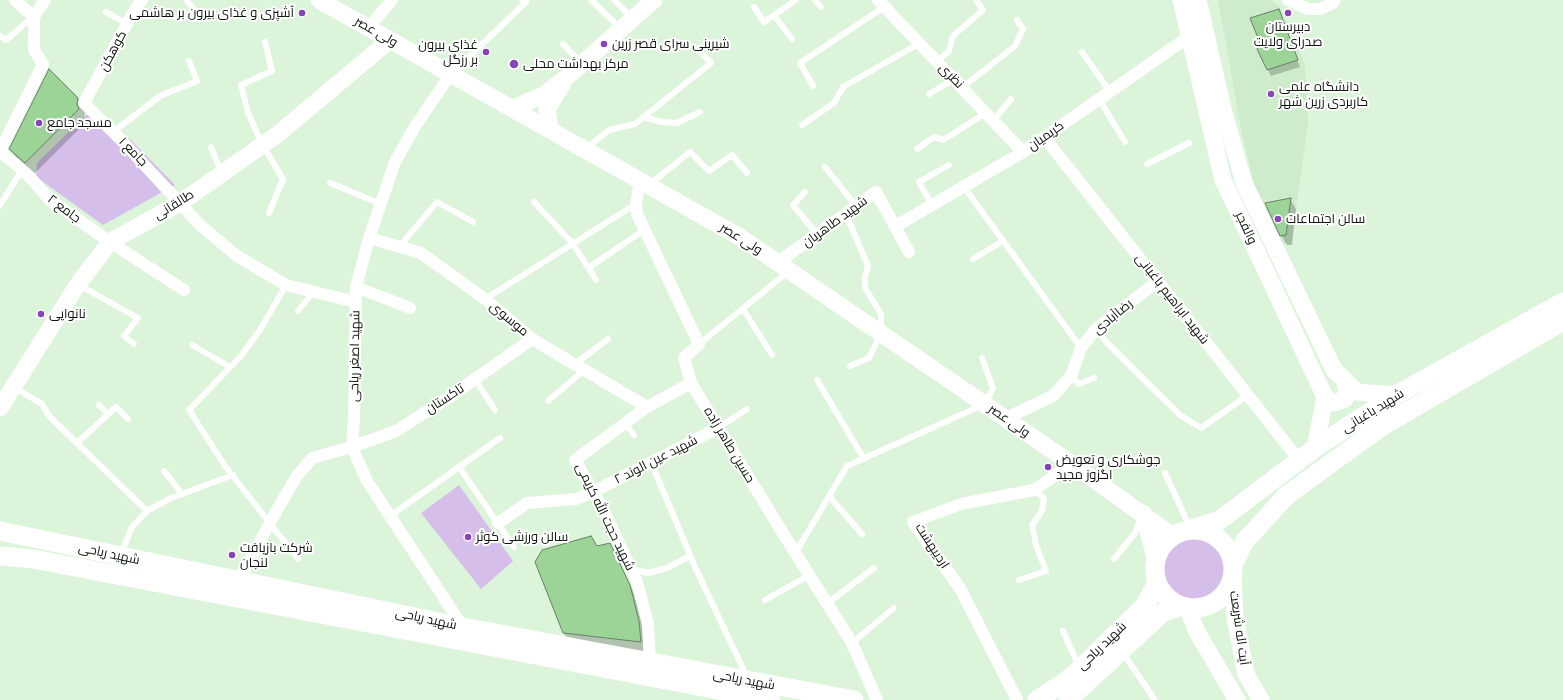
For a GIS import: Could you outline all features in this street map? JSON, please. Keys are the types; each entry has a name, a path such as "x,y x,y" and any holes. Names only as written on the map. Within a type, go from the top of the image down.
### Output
{"main road":[{"name":"شهید باغبانی","path":"1191,529 1220,520 1315,448 1396,395 1563,302"},
{"name":"شهید باغبانی","path":"1233,570 1245,541 1286,495 1384,426 1563,321"},
{"path":"1191,529 1203,530 1214,534 1223,542 1230,552 1233,570 1229,588 1216,601 1199,608 1184,607 1171,600 1163,593 1157,583 1155,572 1156,560 1160,549 1178,532 1191,529"},
{"name":"شهید ریاحی","path":"0,531 463,627 854,700"},
{"name":"شهید ریاحی","path":"0,556 32,559 771,700"},
{"name":"شهید ریاحی","path":"1037,700 1066,681 1145,605 1157,583"},
{"name":"شهید ریاحی","path":"1068,700 1162,613 1184,607"}],"street":[{"path":"16,0 34,16"},
{"path":"0,151 43,64 34,50 34,16 45,0"},
{"name":"کوهکن","path":"84,104 127,24 142,0"},
{"name":"ولی عصر","path":"318,0 740,237 1006,418 1143,513 1173,536"},
{"path":"368,28 392,0"},
{"path":"512,109 530,102 544,94 567,77 654,0"},
{"name":"والفجر","path":"1181,0 1223,180 1326,397"},
{"name":"والفجر","path":"1198,0 1223,109 1244,183 1334,370 1357,392 1396,395"},
{"path":"1288,0 1308,9 1320,9 1333,3 1335,0"},
{"name":"نظری","path":"881,3 959,83 1023,152"},
{"name":"کریمیان","path":"896,226 1023,152 1190,36"},
{"name":"طالقانی","path":"0,408 78,284 110,242 180,203 278,134 390,40"},
{"name":"شهید اصغر ریاحی","path":"450,75 416,125 395,162 382,204 369,238 356,287 354,419 352,447 367,481 463,627"},
{"path":"550,130 547,109 567,77"},
{"name":"جامع ۱","path":"84,104 113,132 201,226 238,256 286,285 356,302"},
{"name":"شهید ابراهیم باغبانی","path":"1044,137 1299,460"},
{"name":"جامع ۲","path":"0,151 22,170 49,199 110,242 184,290"},
{"path":"644,184 636,204 637,214 699,344"},
{"name":"شهید طاهریان","path":"784,267 817,234 876,192 909,252"},
{"name":"موسوی","path":"369,238 421,253 485,299 532,338 647,407"},
{"name":"رضاآبادی","path":"1006,418 1053,396 1071,376 1081,348 1096,329 1158,281"},
{"path":"356,287 410,308"},
{"name":"تاکستان","path":"239,580 297,476 312,458 352,447 396,431 475,379 532,338"},
{"name":"حسین طاهر زاده","path":"699,344 684,358 691,383 852,643 877,700"},
{"path":"1315,448 1326,397 1334,403 1345,399 1347,392 1344,379"},
{"name":"شهید حجت الله کریمی","path":"650,662 648,624 637,582 593,492 575,460 647,407 691,383"},
{"name":"شهید عین الوند ۲","path":"498,523 527,503 576,499 593,492 718,428"},
{"name":"اردیبهشت","path":"1017,700 961,590 913,522 961,504 1034,490 1072,464"},
{"path":"1143,513 1156,560"},
{"name":"آیت اله شریعت","path":"1233,570 1235,618 1246,674 1261,700"},
{"name":"آیت اله شریعت","path":"1184,607 1237,700"}],"lane":[{"path":"186,0 201,16"},
{"path":"450,75 526,2 523,0"},
{"path":"591,0 627,24"},
{"path":"614,0 627,24"},
{"path":"754,7 764,22 796,0"},
{"path":"815,0 821,7"},
{"path":"937,61 949,51 954,36 983,10 976,0"},
{"path":"813,86 800,63 881,3"},
{"path":"106,12 127,24"},
{"path":"774,15 792,39"},
{"path":"0,36 6,40 34,16"},
{"path":"929,94 959,83 1015,46 1023,29 1018,20"},
{"path":"265,42 272,71 241,85 248,113 262,144 283,179 269,213"},
{"path":"802,125 834,103 844,88 920,43"},
{"path":"563,44 582,64"},
{"path":"585,150 609,130 635,124 711,63 698,49"},
{"path":"1082,52 1110,92"},
{"path":"113,132 160,96 197,81 189,60"},
{"path":"917,149 934,138 942,140 990,117 1010,99"},
{"path":"1099,99 1125,142"},
{"path":"643,117 662,122 677,123 700,112"},
{"path":"1147,164 1189,143"},
{"path":"211,147 221,173"},
{"path":"644,184 690,152 709,171 732,155 747,173"},
{"path":"932,205 919,182 949,165"},
{"path":"824,167 856,206"},
{"path":"0,205 22,170"},
{"path":"330,183 382,204"},
{"path":"964,187 1081,348"},
{"path":"805,192 792,205 817,234"},
{"path":"400,246 437,202 473,222"},
{"path":"534,202 573,244 596,280"},
{"path":"485,299 636,204"},
{"path":"846,214 868,266 865,277 865,288 881,314 881,333 869,358 850,366"},
{"path":"588,268 644,230"},
{"path":"973,259 1003,241"},
{"path":"699,344 742,309 784,267"},
{"path":"78,284 138,318 124,336 134,344"},
{"path":"286,285 260,330 241,356 188,410 232,476 298,559"},
{"path":"298,311 314,291"},
{"path":"742,309 772,355"},
{"path":"1096,329 1107,343 1180,415 1201,428 1248,395"},
{"path":"548,401 608,339"},
{"path":"192,345 230,367"},
{"path":"796,552 847,466 985,404 993,388 982,358"},
{"path":"1071,376 1079,384 1094,378"},
{"path":"475,379 495,410"},
{"path":"817,380 864,459"},
{"path":"13,387 42,404 49,416 147,511"},
{"path":"99,406 108,414"},
{"path":"77,443 116,407 128,419"},
{"path":"718,428 747,409"},
{"path":"625,423 634,435"},
{"path":"390,516 500,438"},
{"path":"651,462 690,556 748,680"},
{"path":"459,467 514,547"},
{"path":"164,471 182,494"},
{"path":"1165,474 1191,529"},
{"path":"120,556 132,527 147,511 182,494 232,476"},
{"path":"1019,580 1046,571 1036,544 1032,525 1042,511 1044,498 1034,490"},
{"path":"829,496 862,534"},
{"path":"1114,559 1135,533 1143,513"},
{"path":"631,569 648,574 667,568 690,556"},
{"path":"828,603 874,568"},
{"path":"765,600 810,574"},
{"path":"852,643 894,608"},
{"path":"1063,631 1080,668"},
{"path":"1121,650 1154,700"}],"shaded area":[{"name":"دانشگاه علمی کاربردی زرین شهر","path":"1218,0 1272,0 1280,7 1305,65 1308,123 1291,245 1276,241 1259,204 1242,134"},
{"path":"89,112 130,139 175,185 103,225 36,177 37,163"},
{"name":"سالن ورزشی کوثر","path":"459,485 513,561 481,589 421,513"},
{"path":"1195,536 1207,538 1218,545 1225,556 1227,568 1225,580 1218,591 1207,598 1195,600 1183,598 1172,591 1165,580 1163,568 1165,556 1172,545 1183,538"}],"building":[{"path":"1279,9 1298,60 1267,70 1257,49 1260,43 1250,18"},
{"name":"مسجد جامع","path":"49,69 78,98 77,104 79,109 25,163 9,149"},
{"name":"سالن اجتماعات","path":"1291,198 1286,235 1280,236 1265,203"},
{"path":"591,536 597,546 610,543 630,585 639,621 641,642 563,633 535,562 542,550"}],"place":[{"name":"آشپزی و غذای بیرون بر هاشمی","path":"302,13"},
{"name":"دبیرستان صدرای ولایت","path":"1288,13"},
{"name":"شیرینی سرای قصر زرین","path":"604,44"},
{"name":"غذای بیرون بر رزگل","path":"486,52"},
{"name":"مرکز بهداشت محلی","path":"514,64"},
{"name":"دانشگاه علمی کاربردی زرین شهر","path":"1271,94"},
{"name":"مسجد جامع","path":"39,123"},
{"name":"سالن اجتماعات","path":"1278,219"},
{"name":"نانوایی","path":"41,314"},
{"name":"جوشکاری و تعویض اگزوز مجید","path":"1048,467"},
{"name":"سالن ورزشی کوثر","path":"468,537"},
{"name":"شرکت بازیافت لنجان","path":"232,555"}]}
